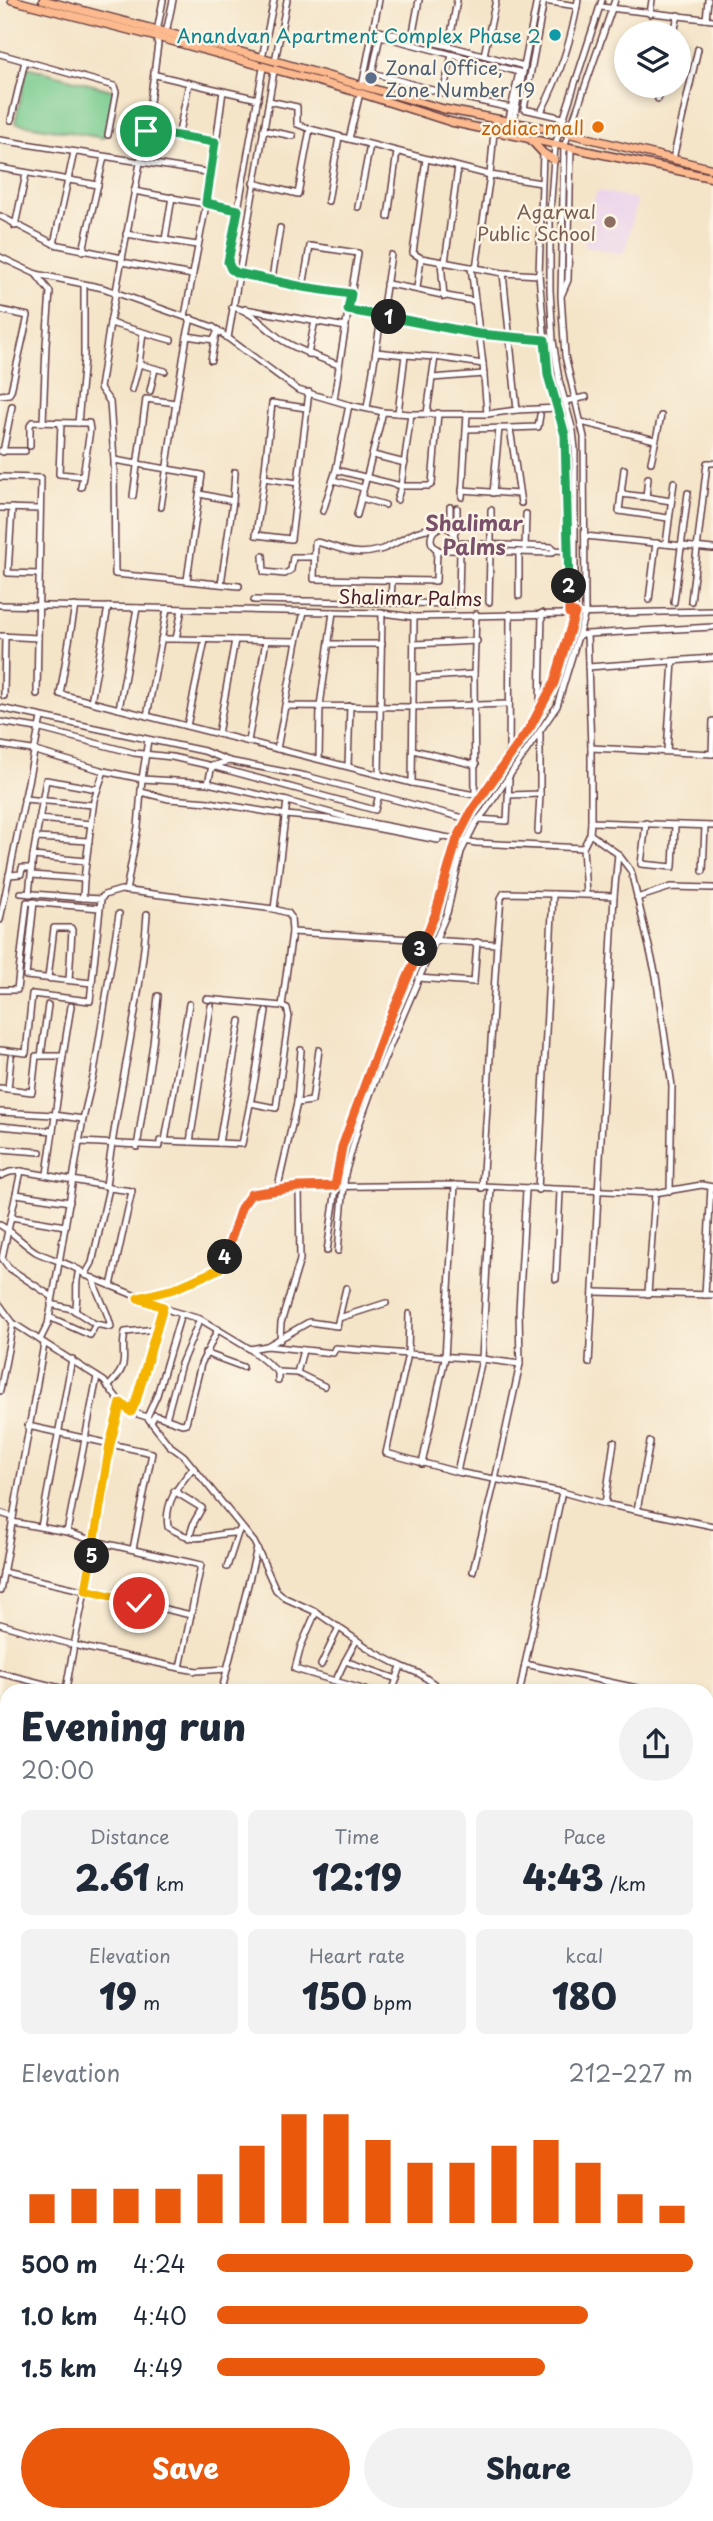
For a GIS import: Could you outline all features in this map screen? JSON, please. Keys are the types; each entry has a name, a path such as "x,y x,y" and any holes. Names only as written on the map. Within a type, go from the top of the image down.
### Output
{"main road":[{"path":"12,0 275,61 364,89 451,122 713,178"},
{"path":"43,0 274,71 568,133 713,169"},
{"path":"530,138 554,160"}],"street":[{"path":"163,0 156,75 100,388 110,402 114,460 115,574 239,586"},
{"path":"160,36 173,0"},
{"path":"262,58 274,1 265,0"},
{"path":"275,61 287,0"},
{"path":"349,139 364,89 379,0"},
{"path":"412,38 419,0"},
{"path":"449,46 457,0"},
{"path":"484,55 496,0"},
{"path":"541,0 577,3 575,24 541,112"},
{"path":"511,123 541,0"},
{"path":"541,0 524,109 563,118"},
{"path":"338,1251 349,1157 375,1081 447,913 461,852 478,819 540,733 560,697 585,613 584,437 565,356 561,296 568,280 567,148 568,133 615,0"},
{"path":"650,14 652,0"},
{"path":"706,19 708,0"},
{"path":"327,1251 342,1147 384,1032 435,915 457,839 531,726 554,683 572,613 575,449 555,354 550,290 550,213 555,145 563,118 602,3 614,8 650,14 713,20"},
{"path":"677,21 678,15"},
{"path":"374,30 524,66"},
{"path":"364,89 373,73 380,36 519,72 511,108 511,123"},
{"path":"673,159 698,49"},
{"path":"0,54 114,86 116,92 108,135"},
{"path":"443,93 452,55"},
{"path":"11,120 25,61"},
{"path":"263,68 228,262 231,269 237,273 351,294"},
{"path":"228,338 237,273 274,71"},
{"path":"373,73 443,93 511,108"},
{"path":"156,75 258,99"},
{"path":"178,136 189,83"},
{"path":"161,507 187,336 192,275 212,173 223,91"},
{"path":"269,101 298,107 297,124 310,129 457,167 541,183"},
{"path":"253,183 298,194 310,129"},
{"path":"263,130 293,136"},
{"path":"146,131 215,142"},
{"path":"487,414 473,268 490,174 494,132"},
{"path":"328,201 340,137"},
{"path":"0,148 1,140 212,173"},
{"path":"358,207 370,145"},
{"path":"54,244 74,152"},
{"path":"388,217 397,152"},
{"path":"543,152 540,275 548,375 565,435 572,613"},
{"path":"83,251 104,157"},
{"path":"426,159 413,253 422,258 473,268 540,275"},
{"path":"444,297 443,262 457,167"},
{"path":"0,168 98,186"},
{"path":"15,226 26,174"},
{"path":"134,191 238,210"},
{"path":"165,240 172,197"},
{"path":"0,216 54,244 192,275"},
{"path":"272,279 280,228"},
{"path":"126,234 197,245"},
{"path":"303,287 310,246 358,253 334,400"},
{"path":"366,408 391,255"},
{"path":"0,257 36,274 116,293 188,317 218,330 298,390 334,400 383,412 411,414 487,414 558,408"},
{"path":"417,288 422,258"},
{"path":"503,273 517,410"},
{"path":"36,274 50,292 43,422"},
{"path":"386,284 475,301"},
{"path":"78,423 84,358 84,285"},
{"path":"232,307 346,327"},
{"path":"245,309 283,340 309,354 339,365"},
{"path":"0,310 28,316 11,391 9,394 0,395"},
{"path":"348,310 479,334 545,340"},
{"path":"309,354 315,321"},
{"path":"110,323 171,340"},
{"path":"211,360 218,330"},
{"path":"132,390 143,333"},
{"path":"187,336 215,339"},
{"path":"376,352 483,363"},
{"path":"398,413 405,355"},
{"path":"427,414 435,358"},
{"path":"139,364 165,371"},
{"path":"150,391 155,369"},
{"path":"432,378 484,374"},
{"path":"306,408 272,403 256,535 291,539 309,392"},
{"path":"566,401 586,397"},
{"path":"133,496 146,399 176,403"},
{"path":"323,511 336,470 349,404"},
{"path":"12,406 1,451 27,448 30,424 89,424"},
{"path":"79,407 89,424 81,487"},
{"path":"357,515 383,412"},
{"path":"336,470 401,486 429,486 432,484 438,413"},
{"path":"397,500 411,414"},
{"path":"467,414 462,494 519,494"},
{"path":"467,429 538,427 540,415"},
{"path":"651,462 662,416"},
{"path":"581,422 655,440"},
{"path":"61,423 59,474 83,476"},
{"path":"493,493 499,428"},
{"path":"510,428 522,503"},
{"path":"373,455 405,463"},
{"path":"114,460 202,475 187,580"},
{"path":"691,601 707,463 713,463"},
{"path":"624,469 620,511 668,518"},
{"path":"221,584 235,472"},
{"path":"0,477 41,478 37,694"},
{"path":"264,478 298,483"},
{"path":"646,497 648,478"},
{"path":"333,480 363,488"},
{"path":"666,544 674,482"},
{"path":"200,494 233,501"},
{"path":"621,494 671,501"},
{"path":"674,602 688,494"},
{"path":"360,498 385,505"},
{"path":"450,507 455,543"},
{"path":"0,508 40,509"},
{"path":"8,573 12,508"},
{"path":"437,529 431,539 437,550 436,581 314,579 315,542 351,552 381,550 417,530 428,528 437,529 452,531 457,527 457,508"},
{"path":"491,509 491,544"},
{"path":"519,596 526,514"},
{"path":"585,536 713,549"},
{"path":"455,543 491,544 552,553 555,550 569,551"},
{"path":"449,550 455,543"},
{"path":"649,600 656,543"},
{"path":"482,544 482,552"},
{"path":"437,550 523,550"},
{"path":"254,600 455,604 459,597 460,551"},
{"path":"489,602 490,552"},
{"path":"263,556 264,572 285,574 291,570 293,557 314,557"},
{"path":"0,573 39,573"},
{"path":"391,603 392,580"},
{"name":"Shalimar Palms","path":"0,605 382,613 414,617 713,611"},
{"path":"75,606 60,694 412,783 475,795 474,674 477,614"},
{"path":"91,702 108,607"},
{"path":"119,709 137,608"},
{"path":"147,716 167,609"},
{"path":"176,639 182,609"},
{"path":"277,749 304,612"},
{"path":"319,759 320,706 333,612"},
{"path":"379,774 382,613"},
{"path":"540,709 542,613"},
{"path":"509,757 510,614"},
{"path":"412,783 414,617"},
{"path":"579,635 713,626"},
{"path":"586,894 583,848 590,834 592,748 587,634"},
{"path":"4,696 3,636 38,638"},
{"path":"161,639 297,642"},
{"path":"187,726 205,640"},
{"path":"218,734 235,640"},
{"path":"248,741 266,641"},
{"path":"414,645 477,641"},
{"path":"329,644 382,644"},
{"path":"588,667 713,658"},
{"path":"667,751 673,661"},
{"path":"414,678 474,674"},
{"path":"285,706 413,707 509,704"},
{"path":"348,766 350,706"},
{"path":"0,708 204,751 229,761 306,776 467,820"},
{"path":"0,920 32,750 41,718"},
{"path":"592,748 712,754 713,721"},
{"path":"0,722 37,728 134,753 212,766 375,810 379,796"},
{"path":"538,831 540,733"},
{"path":"126,891 138,827 148,740"},
{"path":"0,745 32,750 142,779 208,783 360,821 466,841 583,848"},
{"path":"413,750 476,765"},
{"path":"212,766 229,761"},
{"path":"208,783 212,766"},
{"path":"83,898 93,805 104,771"},
{"path":"478,819 507,821 509,778"},
{"path":"29,894 46,780 97,789"},
{"path":"141,792 169,799 328,819 438,841"},
{"path":"509,795 540,794"},
{"path":"24,799 93,805"},
{"path":"274,909 287,801"},
{"path":"39,819 91,824"},
{"path":"591,822 713,826"},
{"path":"642,864 646,823"},
{"path":"631,871 642,864 673,867 675,825"},
{"path":"703,871 705,826"},
{"path":"590,834 618,854 631,871 656,976 672,1086 670,1191"},
{"path":"36,838 89,841"},
{"path":"589,1363 618,854"},
{"path":"33,856 86,861"},
{"path":"9,875 21,874 22,868 32,872 84,879"},
{"path":"637,898 671,887 713,888"},
{"path":"0,990 90,1001 101,899 104,895 126,891 288,913 291,917 292,933 282,1006"},
{"path":"482,1188 500,898 504,892 614,896"},
{"path":"21,893 101,899"},
{"path":"538,1190 553,894"},
{"path":"17,990 22,976 27,902 100,908"},
{"path":"0,1591 42,1342 49,1317 75,1180 83,1119 94,1073 119,914"},
{"path":"85,1275 92,1263 108,1187 111,1144 136,1002 147,914"},
{"path":"48,978 54,928 71,928 69,980"},
{"path":"292,933 498,944"},
{"path":"418,978 474,982 477,942"},
{"path":"22,976 92,983"},
{"path":"0,1050 26,1053 32,994"},
{"path":"137,1147 158,996"},
{"path":"206,999 287,1008 289,1017 276,1108 250,1103"},
{"path":"166,1141 189,1004"},
{"path":"41,1056 48,1005"},
{"path":"47,1174 71,1006"},
{"path":"190,1142 211,1006"},
{"path":"80,1142 137,1147 160,1146 160,1141 242,1144 266,1011"},
{"path":"219,1143 240,1021"},
{"path":"277,1191 297,1103 300,1050"},
{"path":"297,1103 312,1101 319,1050"},
{"path":"0,1088 32,1092 36,1056 63,1056"},
{"path":"8,1089 11,1057"},
{"path":"0,1112 83,1119"},
{"path":"0,1126 53,1131"},
{"path":"0,1149 40,1152"},
{"path":"21,1171 2,1258 38,1289 51,1296"},
{"path":"0,1175 21,1171 47,1174 132,1191 111,1286"},
{"path":"422,1464 445,1358 455,1185"},
{"path":"138,1298 174,1289 219,1269 228,1252 241,1208 251,1194 299,1187 455,1185 526,1190 655,1193 702,1185 712,1187 705,1295"},
{"path":"280,1340 281,1323 300,1260 299,1187"},
{"path":"457,1472 482,1359 491,1188"},
{"path":"473,1571 520,1364 519,1310 526,1190"},
{"path":"556,1279 560,1191"},
{"path":"648,1294 655,1193"},
{"path":"16,1194 70,1202"},
{"path":"10,1217 65,1226"},
{"path":"0,1225 34,1251 59,1264 79,1270 138,1298 200,1319 250,1349 278,1372 298,1373 324,1386"},
{"path":"75,1311 78,1302 75,1287 79,1270"},
{"path":"51,1304 75,1311 96,1324 111,1327 96,1294 93,1278"},
{"path":"250,1349 267,1346 309,1322 335,1327 346,1287"},
{"path":"593,1292 713,1295"},
{"path":"339,1318 386,1303"},
{"path":"0,1305 13,1323 97,1377 131,1412 149,1419 192,1468 239,1530 257,1548 278,1593 316,1612 356,1641 434,1684"},
{"path":"131,1412 163,1307"},
{"path":"149,1419 181,1314"},
{"path":"409,1314 408,1354 386,1453 457,1472 562,1492 605,1504 713,1526"},
{"path":"49,1317 90,1335 96,1324"},
{"path":"166,1419 181,1364 200,1319"},
{"path":"0,1391 13,1323"},
{"path":"108,1387 121,1373 125,1361 125,1332 157,1329"},
{"path":"149,1419 155,1415 186,1423 205,1353 218,1329"},
{"path":"267,1346 333,1353 335,1348 520,1364"},
{"path":"298,1373 303,1350"},
{"path":"205,1353 243,1367"},
{"path":"41,1527 72,1359"},
{"path":"278,1372 278,1381"},
{"path":"67,1532 97,1377"},
{"path":"68,1684 110,1444 121,1403"},
{"path":"28,1426 152,1453 133,1549"},
{"path":"605,1504 614,1442"},
{"path":"637,1510 650,1442"},
{"path":"192,1468 174,1491 169,1504 167,1526 189,1538 202,1539 239,1530"},
{"path":"174,1491 202,1508 189,1538"},
{"path":"521,1684 562,1492"},
{"path":"0,1513 12,1520 94,1541 201,1564 180,1668"},
{"path":"227,1567 239,1530"},
{"path":"224,1684 257,1548"},
{"path":"3,1572 191,1615"},
{"path":"316,1612 301,1646 295,1669 348,1684"},
{"path":"0,1624 73,1645 180,1668 197,1671 228,1669"},
{"path":"321,1665 339,1627"},
{"path":"336,1680 356,1641"},
{"path":"345,1661 397,1679"},
{"path":"524,1664 603,1684"},
{"path":"395,1684 401,1665"},
{"path":"0,1674 42,1684"}],"shaded area":[{"name":"Agarwal Public School","path":"600,191 633,198 637,202 625,251 620,254 585,246 596,193"}],"green space":[{"path":"27,67 115,91 104,138 15,123"}],"place":[{"name":"Anandvan Apartment Complex Phase 2","path":"555,35"},
{"name":"Zonal Office, Zone Number 19","path":"371,78"},
{"name":"zodiac mall","path":"598,127"},
{"name":"Agarwal Public School","path":"610,222"}],"district":[{"name":"Shalimar Palms","path":"474,534"}],"route":[{"path":"139,1603 86,1590 110,1444 121,1403 131,1412 163,1307 138,1298 174,1289 219,1269 228,1252 235,1222 251,1194 299,1187 335,1186 342,1147 384,1032 435,915 457,839 483,793 531,726 554,683 575,613 569,613 565,435 548,375 545,340 479,334 348,310 351,294 237,273 231,269 228,262 238,210 206,203 215,142 146,131"}]}
